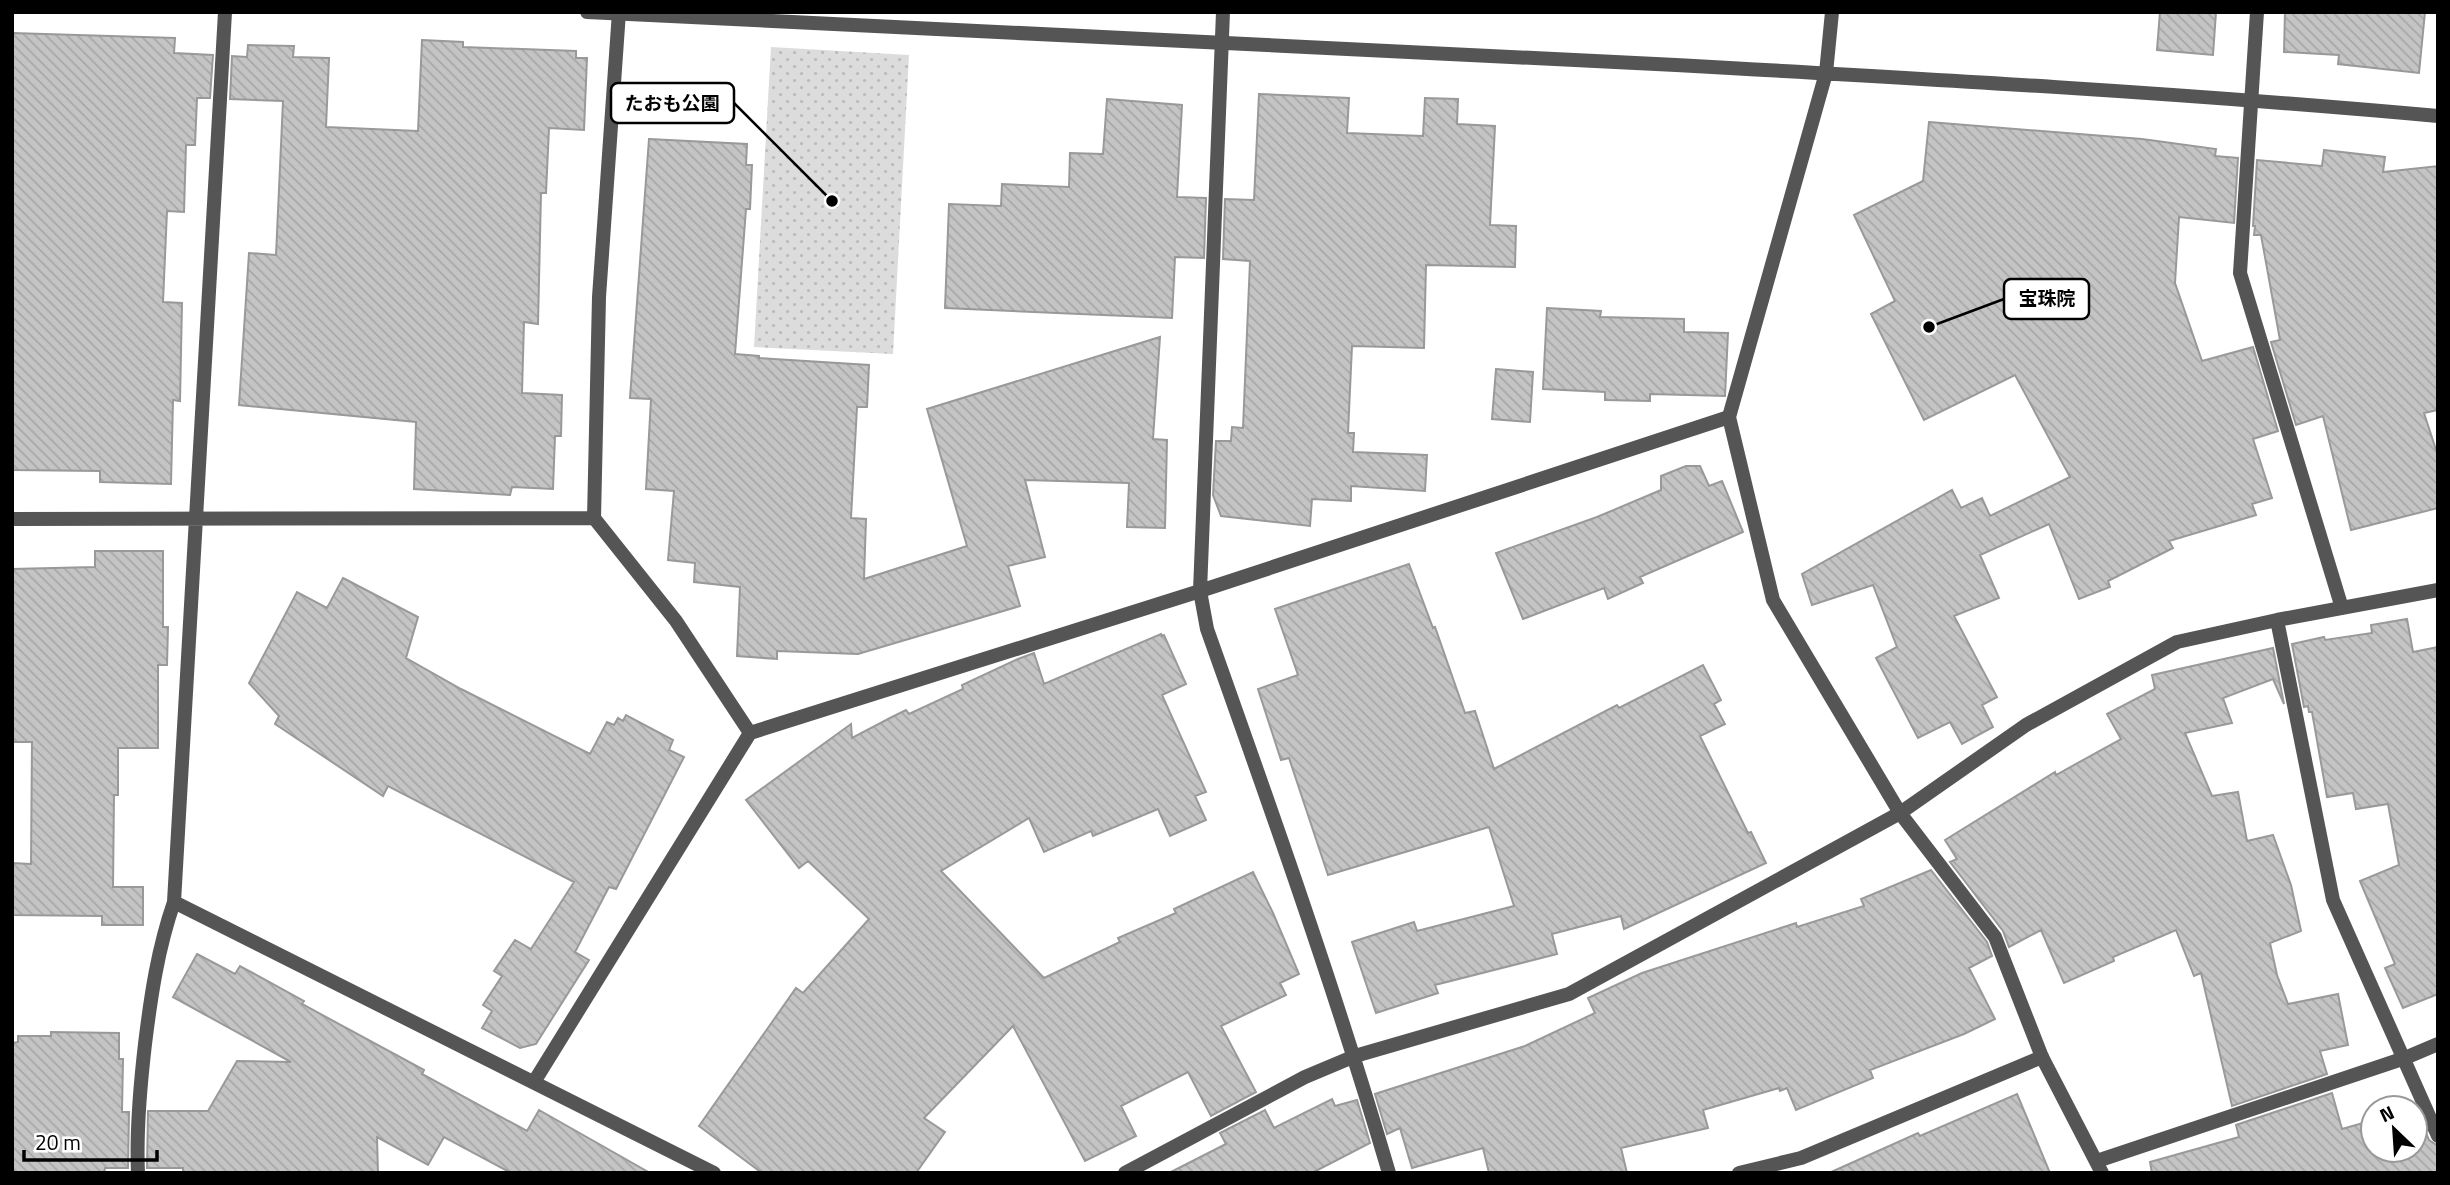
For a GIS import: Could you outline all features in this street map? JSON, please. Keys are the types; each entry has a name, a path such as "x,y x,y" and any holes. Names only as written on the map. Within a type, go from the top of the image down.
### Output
{"street":[{"path":"138,1173 138,1105 150,998 162,937 174,902 225,12"},
{"path":"587,12 1222,41 1826,73 2253,99 2438,116"},
{"path":"1223,12 1200,591 1208,629 1310,920 1389,1173"},
{"path":"1832,12 1826,73 1728,417 1773,600 1900,813 1995,937 2042,1056 2099,1167 2438,1044"},
{"path":"2258,12 2241,273 2342,608"},
{"path":"619,13 599,297 594,519 676,621 750,733"},
{"path":"534,1082 750,733 1200,591 1728,417"},
{"path":"12,519 594,519"},
{"path":"1125,1173 1305,1077 1354,1056 1569,994 1900,813 2026,724 2177,642 2438,590"},
{"path":"2277,620 2333,900 2438,1136"},
{"path":"174,902 714,1173"},
{"path":"1739,1173 1801,1158 2042,1056"},
{"path":"1801,1158 1807,1173"}],"shaded area":[{"path":"771,47 909,55 893,354 754,347"}],"building":[{"path":"2160,12 2216,12 2213,55 2157,50"},
{"path":"2285,12 2425,12 2419,73 2338,64 2339,55 2284,52"},
{"path":"12,33 175,38 174,53 213,55 210,98 197,98 195,145 186,145 184,212 167,211 163,302 182,303 180,401 173,400 171,484 100,482 100,471 12,470"},
{"path":"422,40 463,42 463,47 576,51 576,58 587,58 584,130 549,128 546,193 541,193 538,324 524,322 522,393 562,395 561,436 555,436 553,489 512,487 510,495 414,489 416,422 239,405 249,253 276,255 283,101 230,99 232,56 247,57 248,45 294,46 293,57 329,58 326,127 418,131"},
{"path":"1259,94 1349,98 1347,133 1423,136 1425,98 1458,99 1457,124 1495,126 1490,225 1516,226 1515,267 1426,265 1424,348 1352,346 1348,433 1354,433 1353,452 1427,455 1425,491 1351,486 1351,501 1312,499 1310,526 1221,516 1213,495 1216,441 1231,441 1232,427 1243,428 1250,261 1223,259 1225,199 1254,200"},
{"path":"1107,99 1182,105 1177,197 1206,198 1204,258 1175,257 1172,318 945,308 949,204 1001,206 1002,184 1069,187 1070,153 1103,154"},
{"path":"1929,122 2142,139 2216,149 2215,156 2238,158 2234,223 2179,217 2175,283 2202,361 2253,347 2278,431 2253,439 2272,498 2252,504 2256,515 2169,541 2173,548 2108,581 2110,587 2079,599 2049,524 1980,555 1999,598 1954,616 1997,697 1982,705 1993,727 1962,744 1950,722 1918,738 1876,658 1897,647 1873,585 1812,605 1802,574 1952,490 1961,508 1982,498 1990,516 2070,477 2015,375 1924,420 1871,314 1895,301 1854,215 1923,181"},
{"path":"649,139 747,144 746,165 752,165 750,209 746,209 735,354 869,365 867,407 857,407 851,518 866,519 864,579 967,546 927,409 1160,337 1153,439 1167,440 1165,528 1127,527 1129,483 1025,480 1045,557 1008,566 1020,606 858,654 777,651 777,659 737,656 740,587 694,582 695,563 668,560 674,491 646,489 651,399 630,398"},
{"path":"2324,150 2385,157 2383,172 2438,166 2438,410 2424,413 2438,456 2438,508 2351,530 2323,416 2296,425 2271,342 2280,340 2261,235 2254,235 2253,226 2257,160 2322,166"},
{"path":"1547,308 1601,311 1600,317 1684,319 1684,332 1728,333 1725,396 1650,394 1650,401 1605,400 1605,392 1543,389"},
{"path":"1496,369 1533,372 1530,422 1492,419"},
{"path":"1686,466 1700,466 1709,486 1722,481 1743,532 1640,577 1643,583 1608,599 1604,588 1523,619 1496,553 1597,517 1661,490 1661,476"},
{"path":"95,551 163,551 163,627 168,627 167,665 158,665 158,748 118,748 118,795 114,795 113,887 143,887 143,925 102,925 102,916 12,915 12,863 31,864 32,742 12,742 12,569 95,567"},
{"path":"1409,564 1433,628 1435,627 1465,713 1475,711 1494,769 1617,705 1619,708 1703,665 1721,700 1714,704 1725,724 1700,736 1748,833 1751,832 1766,863 1624,929 1621,916 1552,934 1557,954 1435,985 1438,993 1376,1013 1352,942 1414,922 1417,931 1514,906 1489,827 1328,875 1289,758 1281,760 1258,689 1298,675 1275,609"},
{"path":"343,578 418,617 406,658 461,689 590,754 607,722 614,725 618,718 623,721 626,715 673,740 669,750 684,757 616,889 609,887 575,952 589,960 536,1044 520,1048 482,1028 492,1011 483,1005 502,976 494,971 515,940 531,949 574,882 388,786 383,796 275,724 279,716 249,683 297,592 327,608"},
{"path":"2407,619 2413,652 2438,647 2438,994 2403,1008 2385,968 2395,964 2360,881 2399,865 2388,804 2356,809 2353,793 2327,797 2312,712 2309,712 2308,706 2304,707 2292,644 2324,637 2325,640 2372,633 2371,625"},
{"path":"1164,635 1186,684 1162,695 1206,792 1195,796 1206,820 1170,836 1158,809 1093,836 1091,831 1044,852 1029,818 941,871 1044,978 1120,942 1118,938 1176,913 1174,909 1253,872 1299,974 1280,983 1286,995 1221,1026 1256,1092 1211,1116 1188,1072 1121,1106 1136,1136 1085,1161 1013,1026 924,1118 945,1132 916,1173 762,1173 699,1126 796,988 803,993 869,919 808,861 799,868 746,800 851,724 852,738 906,710 909,714 963,689 962,685 1034,653 1044,684"},
{"path":"2273,648 2284,704 2273,679 2223,698 2232,723 2185,733 2212,796 2238,792 2247,841 2273,835 2291,885 2301,931 2270,943 2277,975 2288,1004 2338,994 2348,1045 2320,1051 2327,1074 2232,1106 2201,973 2194,976 2176,930 2113,957 2114,961 2064,983 2041,930 2009,947 2003,931 1950,862 1957,859 1945,840 2055,772 2056,775 2121,739 2107,714 2155,689 2152,675"},
{"path":"1931,870 1987,942 1992,956 1969,968 1995,1019 1964,1034 1870,1070 1873,1078 1796,1110 1787,1088 1780,1091 1779,1088 1703,1110 1708,1128 1621,1148 1627,1173 1489,1173 1483,1148 1412,1168 1400,1128 1387,1134 1375,1094 1525,1046 1595,1013 1588,998 1642,973 1796,923 1797,927 1864,906 1861,899"},
{"path":"197,954 235,974 240,966 304,1001 302,1004 424,1070 422,1074 527,1131 539,1110 650,1173 511,1173 444,1137 428,1165 377,1137 378,1173 183,1173 183,1168 147,1168 148,1111 208,1111 237,1061 291,1062 173,997"},
{"path":"51,1032 119,1033 119,1059 123,1059 122,1112 129,1112 128,1168 105,1168 104,1173 12,1173 12,1043 18,1042 18,1036 51,1036"},
{"path":"2332,1093 2342,1129 2359,1124 2359,1164 2429,1164 2429,1140 2438,1146 2438,1173 2152,1173 2150,1162 2239,1137 2236,1125"},
{"path":"2017,1094 2050,1173 1829,1173 1918,1133 1920,1136"},
{"path":"1332,1099 1335,1106 1357,1100 1370,1143 1312,1173 1169,1173 1226,1144 1220,1133 1265,1110 1274,1128"}],"place":[{"name":"たおも公園","path":"832,201"},
{"name":"宝珠院","path":"1929,327"}]}
